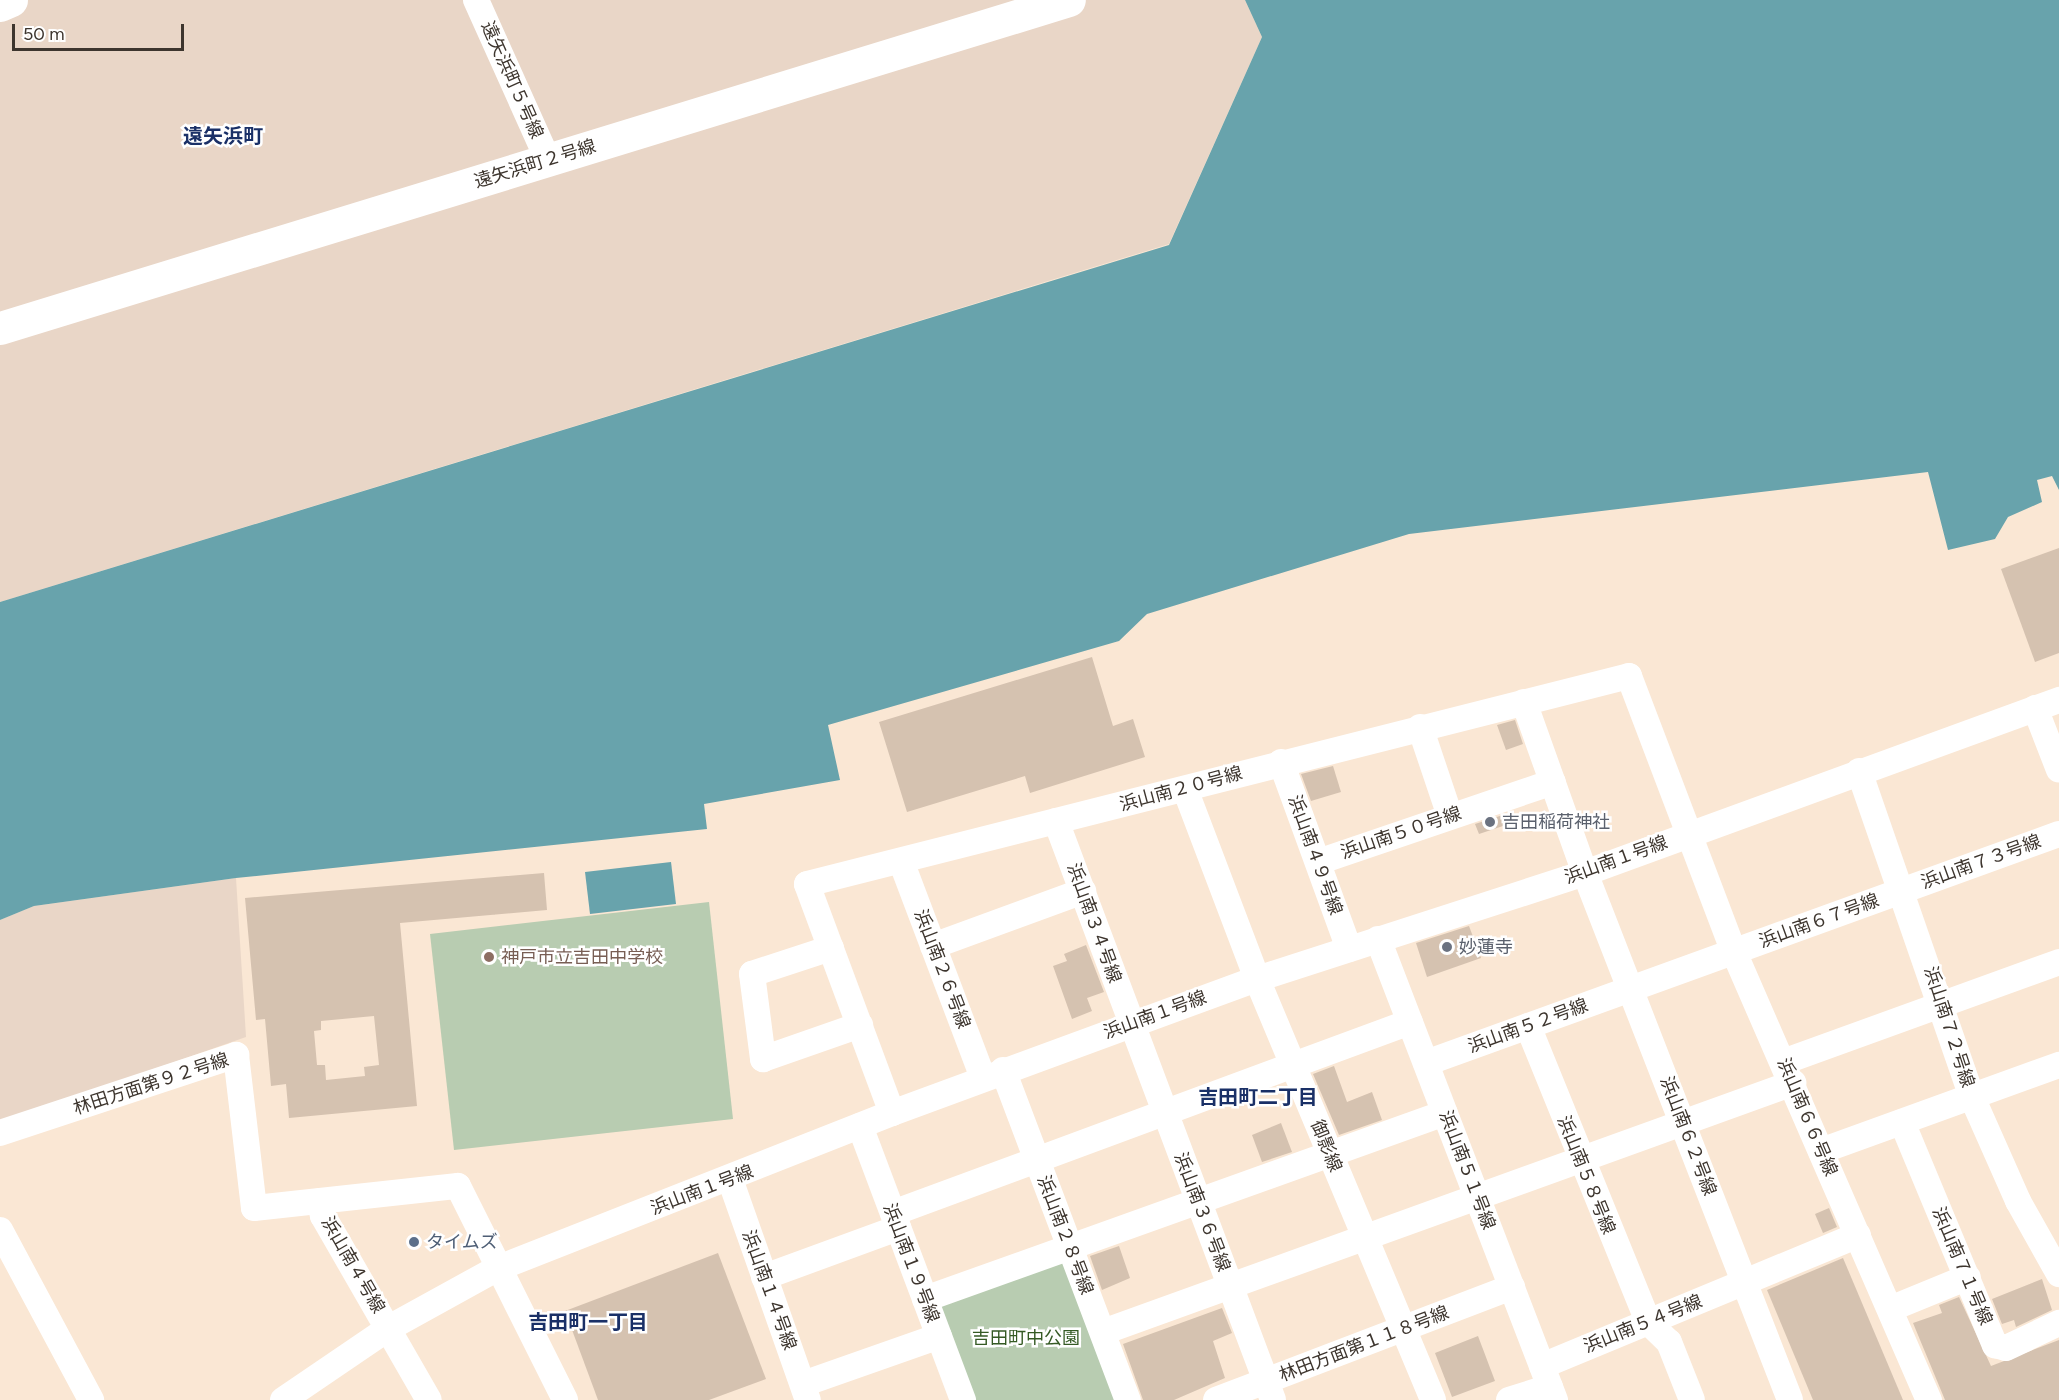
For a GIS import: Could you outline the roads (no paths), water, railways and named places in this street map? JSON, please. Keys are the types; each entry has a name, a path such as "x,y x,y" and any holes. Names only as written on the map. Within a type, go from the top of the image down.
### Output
{"street":[{"path":"0,5 10,0"},
{"name":"遠矢浜町５号線","path":"476,0 548,160"},
{"name":"遠矢浜町２号線","path":"0,328 1069,0"},
{"name":"浜山南２０号線","path":"892,1113 807,884 1185,789 1281,762 1629,676 1687,833"},
{"name":"浜山南１号線","path":"283,1400 389,1328 496,1269 993,1074 1257,979 1585,873 1687,833 2059,700"},
{"name":"浜山南６２号線","path":"1524,702 1585,873 1790,1400"},
{"path":"2035,708 2059,770"},
{"path":"1420,727 1450,816"},
{"name":"浜山南４９号線","path":"1281,762 1349,949"},
{"name":"浜山南７２号線","path":"1859,771 1904,890 1972,1096 2018,1201 2051,1237 2059,1274"},
{"name":"浜山南５０号線","path":"1318,862 1553,782"},
{"name":"御影線","path":"1185,789 1257,979 1433,1400"},
{"name":"浜山南３４号線","path":"1056,821 1131,1024"},
{"name":"浜山南６６号線","path":"1687,833 1734,952 1929,1400"},
{"name":"浜山南７３号線","path":"1904,890 2059,834"},
{"name":"浜山南２６号線","path":"901,861 933,946 993,1074"},
{"name":"浜山南６７号線","path":"1631,990 1904,890"},
{"path":"933,946 1083,891"},
{"name":"浜山南５１号線","path":"1378,939 1549,1384"},
{"path":"831,948 752,974 763,1059 860,1025"},
{"path":"1102,1332 1682,1123 1788,1072 1942,1004 2059,962"},
{"name":"浜山南５２号線","path":"1426,1063 1631,990"},
{"path":"764,1277 1037,1161 1166,1115 1410,1022"},
{"name":"浜山南３６号線","path":"1131,1024 1269,1391"},
{"name":"浜山南５８号線","path":"1528,1026 1579,1161 1648,1322"},
{"name":"林田方面第９２号線","path":"0,1133 236,1055 254,1208 458,1186 496,1269"},
{"path":"1821,1151 2059,1065"},
{"name":"浜山南２８号線","path":"993,1074 1037,1161 1128,1400"},
{"path":"925,1299 1445,1113"},
{"name":"浜山南７１号線","path":"1902,1122 1995,1346 2006,1348 2059,1323"},
{"name":"浜山南１９号線","path":"860,1126 963,1400"},
{"name":"浜山南１４号線","path":"730,1179 805,1392"},
{"name":"浜山南４号線","path":"320,1202 323,1216 429,1400"},
{"path":"0,1230 91,1400"},
{"name":"浜山南５４号線","path":"1509,1400 1549,1384 1648,1322 1857,1235"},
{"path":"496,1269 565,1400"},
{"path":"1890,1309 1968,1277"},
{"name":"林田方面第１１８号線","path":"1216,1400 1269,1391 1405,1329 1512,1287"},
{"path":"1648,1322 1669,1342 1692,1400"},
{"path":"805,1392 939,1336"}],"water":[{"path":"1245,0 2059,0 2059,490 2052,476 2037,480 2042,502 2008,517 1995,539 1948,550 1928,472 1409,534 1147,614 1119,641 828,725 840,780 704,804 707,829 236,878 34,906 0,920 0,602 1169,245 1262,37"},
{"path":"671,862 676,904 590,914 585,872"}],"place":[{"name":"吉田稲荷神社","path":"1490,822"},
{"name":"妙蓮寺","path":"1447,947"},
{"name":"神戸市立吉田中学校","path":"489,957"},
{"name":"タイムズ","path":"414,1242"}],"district":[{"name":"遠矢浜町","path":"223,136"},
{"name":"吉田町二丁目","path":"1258,1097"},
{"name":"吉田町一丁目","path":"588,1322"}],"park label":[{"name":"吉田町中公園","path":"1026,1338"}]}
